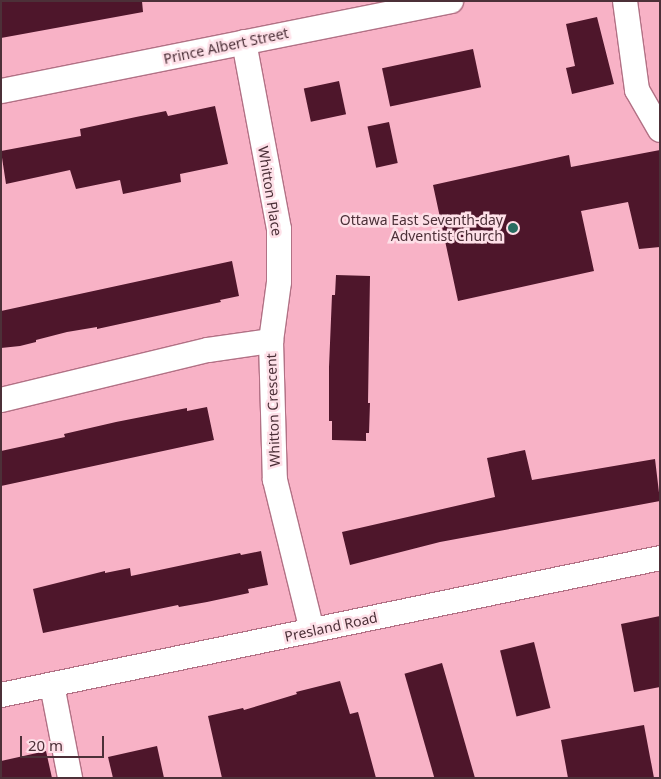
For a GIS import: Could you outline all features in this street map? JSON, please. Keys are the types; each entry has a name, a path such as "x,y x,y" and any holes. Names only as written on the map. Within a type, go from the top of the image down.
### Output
{"street":[{"name":"Prince Albert Street","path":"1,91 451,1"},
{"path":"624,1 637,90 660,130"},
{"name":"Whitton Place","path":"244,42 279,229 279,282 271,341"},
{"name":"Whitton Crescent","path":"1,400 208,350 271,341 275,480 312,631"},
{"name":"Presland Road","path":"1,695 660,558"},
{"path":"52,685 70,778"}],"building":[{"path":"1,1 142,1 143,12 1,38"},
{"path":"597,17 614,84 572,94 566,68 575,66 566,24"},
{"path":"473,49 481,87 390,106 382,68"},
{"path":"339,81 346,114 311,122 304,88"},
{"path":"215,106 228,164 180,174 181,182 123,194 120,180 76,189 70,170 6,184 1,151 81,136 80,129 136,117 166,111 168,116"},
{"path":"389,122 398,163 376,168 367,127"},
{"name":"Ottawa East Seventh-day Adventist Church","path":"660,150 660,247 639,249 628,202 581,211 594,271 458,301 433,185 569,155 571,167"},
{"path":"232,261 239,296 220,300 221,302 97,329 97,327 67,332 20,346 1,348 1,311"},
{"path":"336,275 370,276 368,403 370,403 369,433 366,433 366,441 332,440 332,421 329,421 329,367 332,295 335,295"},
{"path":"207,407 214,440 1,486 1,451 65,437 64,434 116,422 187,408 187,411"},
{"path":"525,450 532,480 655,459 660,501 440,542 350,565 342,532 495,497 487,458"},
{"path":"261,551 268,585 248,589 249,593 179,607 178,605 43,633 33,589 105,571 105,573 130,568 131,576 240,553 241,555"},
{"path":"660,616 660,687 634,692 621,624"},
{"path":"534,642 550,708 516,716 500,650"},
{"path":"442,663 475,778 434,778 405,674"},
{"path":"340,681 350,714 358,712 376,778 222,778 208,716 243,708 244,710 297,694 296,692"},
{"path":"644,725 654,778 568,778 561,740"},
{"path":"157,746 164,778 113,778 108,757"},
{"path":"46,751 52,778 1,778 1,761"}],"place":[{"name":"Ottawa East Seventh-day Adventist Church","path":"513,228"}]}
